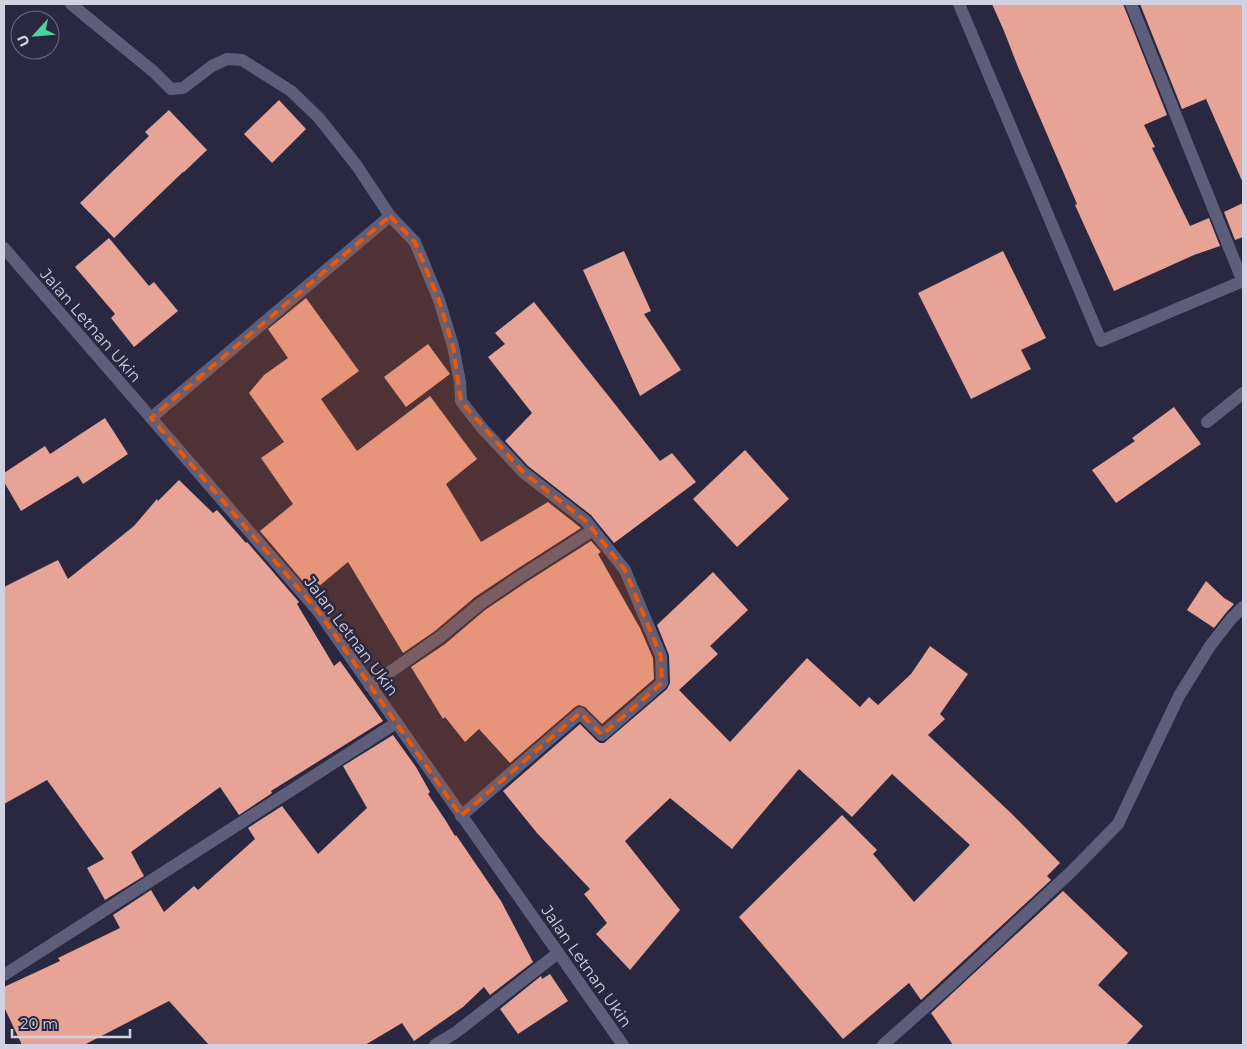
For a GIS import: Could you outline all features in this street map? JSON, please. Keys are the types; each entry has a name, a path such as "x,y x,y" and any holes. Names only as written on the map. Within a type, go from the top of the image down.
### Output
{"street":[{"path":"71,4 154,72 171,89 183,88 212,66 227,59 242,60 290,91 319,118 357,166 390,216 415,242 439,300 453,346 460,382 461,401 482,428 523,472 586,521 625,570 661,656 662,683 602,735 580,712 461,816"},
{"path":"959,4 1101,341 1243,282 1131,4"},
{"path":"151,418 390,216"},
{"name":"Jalan Letnan Ukin","path":"4,248 318,611 623,1045"},
{"path":"1207,422 1243,393"},
{"path":"370,686 521,576 593,530"},
{"path":"883,1045 1065,878 1118,824 1179,696 1210,646 1243,607"},
{"path":"4,975 396,723"},
{"path":"435,1045 455,1033 558,953"}],"highlighted area":[{"path":"390,216 415,242 439,300 453,346 461,401 523,472 586,521 625,570 661,656 662,683 602,735 580,713 461,816 318,611 151,418"}],"building":[{"path":"992,4 1123,4 1167,115 1144,125 1155,147 1152,148 1190,226 1209,218 1220,246 1194,255 1114,291 1075,205 1077,204"},
{"path":"1140,4 1243,4 1243,183 1206,99 1182,109"},
{"path":"279,100 306,129 272,163 244,134"},
{"path":"169,110 207,150 114,238 80,203 149,136 145,132"},
{"path":"1243,203 1243,237 1235,240 1224,212"},
{"path":"109,238 149,286 154,282 178,311 134,347 111,318 115,314 75,267"},
{"path":"624,251 651,311 644,314 681,370 640,396 583,270"},
{"path":"1003,251 1046,338 1021,350 1031,369 971,399 918,293"},
{"path":"306,298 359,371 321,399 357,451 430,396 477,459 446,484 481,542 548,502 581,528 475,597 435,631 403,653 348,562 312,592 260,531 293,504 261,458 284,442 249,393 264,375 288,358 268,329"},
{"path":"534,302 660,461 672,453 696,482 614,543 591,515 528,466 505,441 532,413 488,357 505,344 495,333"},
{"path":"428,344 450,374 406,407 384,377"},
{"path":"1174,407 1201,444 1116,503 1092,470 1135,441 1132,438"},
{"path":"105,418 128,454 83,484 78,476 21,511 4,482 4,473 45,446 50,454"},
{"path":"745,450 789,499 737,547 693,499"},
{"path":"179,480 213,513 217,510 299,602 297,604 334,666 340,661 383,721 271,791 272,793 239,815 220,787 131,852 144,876 105,900 87,868 104,859 47,780 4,804 4,587 58,560 68,579 134,526 157,499 158,501"},
{"path":"591,541 601,552 598,554 640,628 653,658 654,679 602,724 585,707 579,705 575,707 510,763 479,729 465,742 445,717 443,719 411,667 445,644 485,610"},
{"path":"713,572 748,610 710,646 718,654 679,690 730,742 807,658 860,707 869,697 878,705 911,674 930,646 968,674 940,714 945,719 928,735 1012,814 1060,863 1047,876 1051,880 921,1000 909,983 843,1039 739,917 842,815 877,850 873,854 914,902 970,845 892,774 852,817 799,769 732,849 670,798 625,841 680,910 630,970 596,934 607,923 584,894 590,889 537,833 503,791 580,724 597,741 604,743 667,689 670,683 669,655 657,625"},
{"path":"1206,581 1224,598 1234,604 1214,628 1187,610"},
{"path":"393,735 416,767 430,792 428,794 455,836 501,901 533,962 490,995 484,987 463,1007 414,1041 402,1023 365,1045 209,1045 169,1001 84,1045 22,1045 4,1007 4,987 60,961 58,958 120,928 113,915 151,890 164,912 194,886 198,890 255,839 248,828 282,806 318,854 367,808 343,766"},
{"path":"1063,891 1128,953 1098,985 1143,1026 1126,1045 953,1045 931,1013"},
{"path":"550,974 568,1001 518,1034 500,1009 541,976 542,979"}]}
